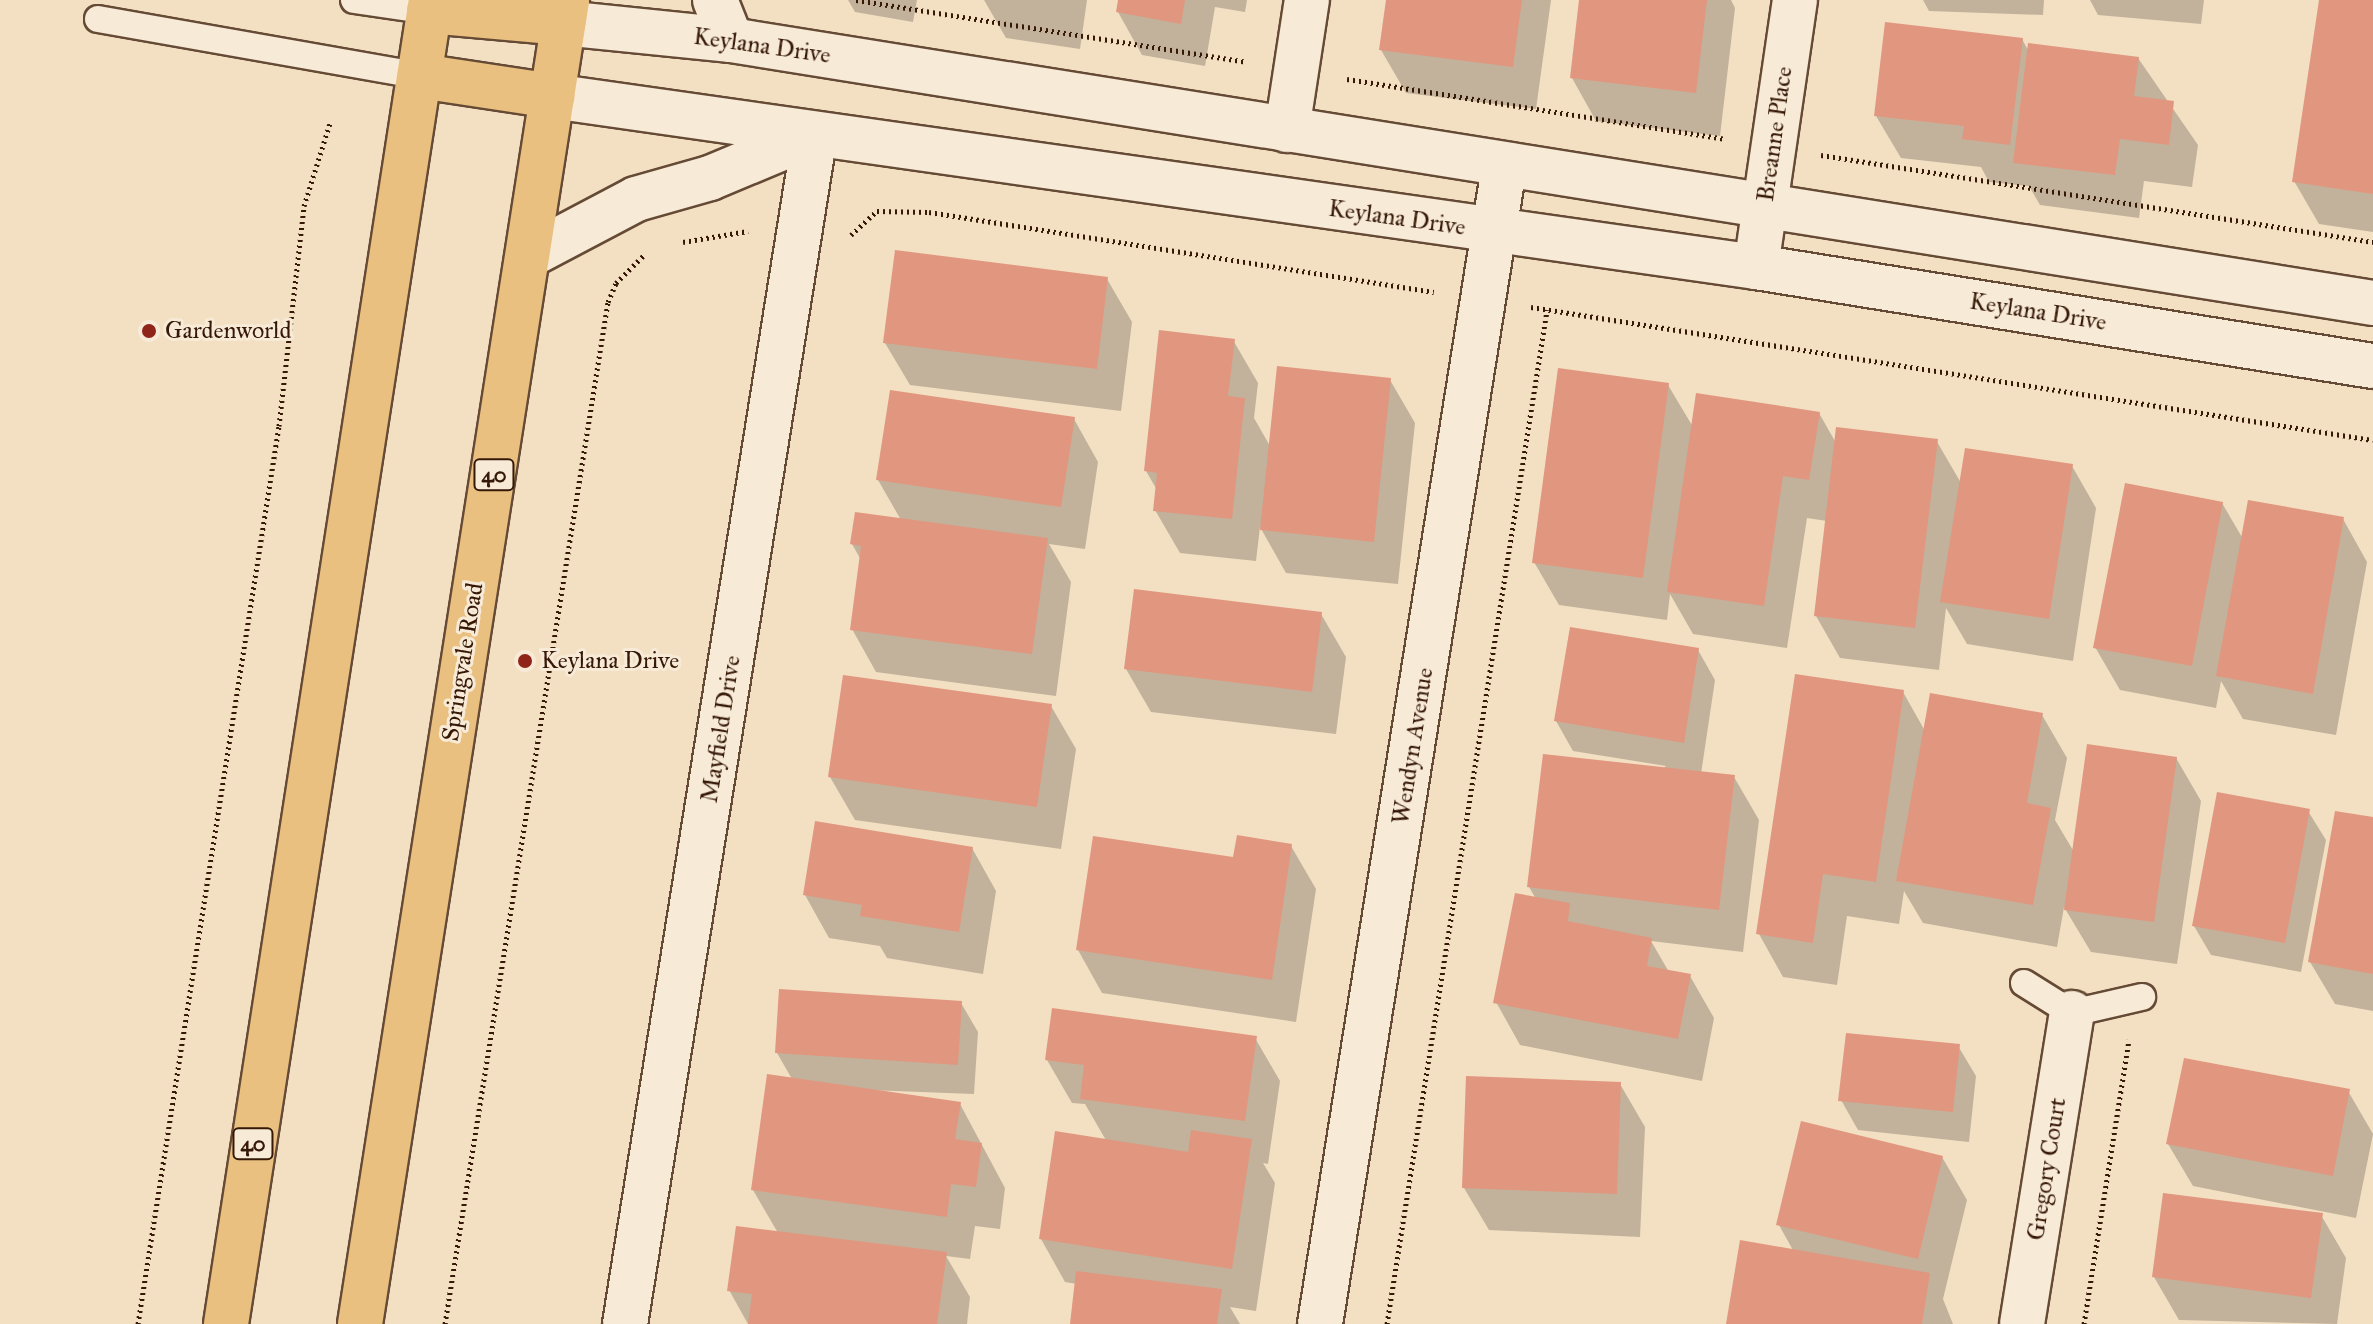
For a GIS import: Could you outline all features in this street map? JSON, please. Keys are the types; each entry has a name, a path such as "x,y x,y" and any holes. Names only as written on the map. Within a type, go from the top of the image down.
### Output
{"highway":[{"name":"Keylana Drive","path":"430,6 565,12"},
{"name":"40","path":"226,1324 430,6"},
{"name":"Springvale Road","path":"360,1324 530,255 565,12"},
{"name":"Keylana Drive","path":"420,76 552,96"}],"street":[{"path":"715,0 731,40"},
{"path":"1287,130 1307,0"},
{"name":"Breanne Place","path":"1756,267 1795,0"},
{"name":"Keylana Drive","path":"565,12 1504,167 1764,203 2373,303"},
{"name":"Keylana Drive","path":"552,96 1756,267 2373,366"},
{"path":"530,255 636,199 710,178 815,134"},
{"name":"Mayfield Drive","path":"625,1324 815,134"},
{"name":"Wendyn Avenue","path":"1320,1324 1504,167"},
{"name":"Gregory Court","path":"2022,1324 2072,1013"}],"lane":[{"path":"354,0 430,6"},
{"path":"98,19 420,76"},
{"path":"2024,983 2072,1013 2136,998"}],"path":[{"path":"856,0 2373,242"},
{"path":"138,1324 279,426 304,206 330,123"},
{"path":"847,239 877,211 929,212 2373,440"},
{"path":"445,1324 608,302 625,271 653,249"},
{"path":"1387,1324 1547,310"},
{"path":"2084,1324 2136,998"}],"building":[{"path":"1118,0 1185,0 1181,24 1116,12"},
{"path":"1386,0 1522,0 1513,67 1379,50"},
{"path":"1579,0 1707,0 1696,93 1570,78"},
{"path":"2319,0 2373,0 2373,194 2292,182"},
{"path":"1885,22 2023,38 2010,145 1962,139 1964,126 1874,116"},
{"path":"2028,43 2139,57 2134,96 2174,101 2169,145 2120,139 2115,175 2013,163"},
{"path":"895,250 1108,277 1097,369 883,343"},
{"path":"1159,330 1235,339 1228,396 1245,398 1232,519 1153,511 1157,473 1144,471"},
{"path":"1277,366 1391,378 1374,542 1260,530"},
{"path":"1558,368 1669,383 1643,578 1532,563"},
{"path":"890,390 1075,417 1061,507 876,480"},
{"path":"1696,393 1820,412 1809,480 1783,476 1764,606 1667,592"},
{"path":"1836,427 1938,439 1915,628 1814,616"},
{"path":"1965,448 2073,464 2049,619 1940,602"},
{"path":"2125,483 2223,502 2192,666 2093,648"},
{"path":"2248,500 2344,517 2313,694 2216,676"},
{"path":"855,512 1048,538 1032,654 850,630 861,546 850,544"},
{"path":"1134,589 1322,612 1312,692 1124,669"},
{"path":"1570,627 1699,648 1684,743 1554,721"},
{"path":"1795,674 1904,690 1876,882 1823,874 1813,943 1756,934"},
{"path":"843,675 1052,704 1037,807 828,777"},
{"path":"1930,693 2043,713 2027,803 2051,808 2033,905 1896,881"},
{"path":"2087,744 2177,757 2154,922 2064,910"},
{"path":"1543,754 1735,775 1719,910 1527,887"},
{"path":"2217,792 2310,809 2285,943 2192,926"},
{"path":"2335,811 2373,817 2373,974 2308,962"},
{"path":"815,821 973,847 959,932 860,916 862,905 803,895"},
{"path":"1237,835 1292,844 1272,980 1076,950 1093,836 1233,857"},
{"path":"1515,893 1570,903 1568,921 1652,938 1647,966 1691,974 1678,1039 1493,1003"},
{"path":"779,989 962,1001 958,1065 775,1053"},
{"path":"1052,1008 1257,1036 1245,1121 1080,1099 1084,1065 1045,1060"},
{"path":"1846,1033 1960,1044 1953,1112 1838,1101"},
{"path":"2184,1058 2350,1089 2333,1176 2166,1144"},
{"path":"767,1074 961,1102 955,1139 982,1143 976,1187 951,1184 947,1217 751,1190"},
{"path":"1466,1076 1621,1082 1617,1194 1462,1188"},
{"path":"1801,1121 1943,1156 1918,1259 1776,1225"},
{"path":"1191,1130 1252,1139 1232,1269 1039,1239 1055,1131 1188,1152"},
{"path":"2163,1193 2323,1213 2311,1298 2152,1277"},
{"path":"736,1226 947,1252 937,1324 748,1324 752,1294 727,1291"},
{"path":"1740,1240 1930,1273 1922,1324 1726,1324"},
{"path":"1076,1271 1222,1289 1217,1324 1070,1324"}],"place":[{"name":"Gardenworld","path":"149,331"},
{"name":"Keylana Drive","path":"525,661"}]}
